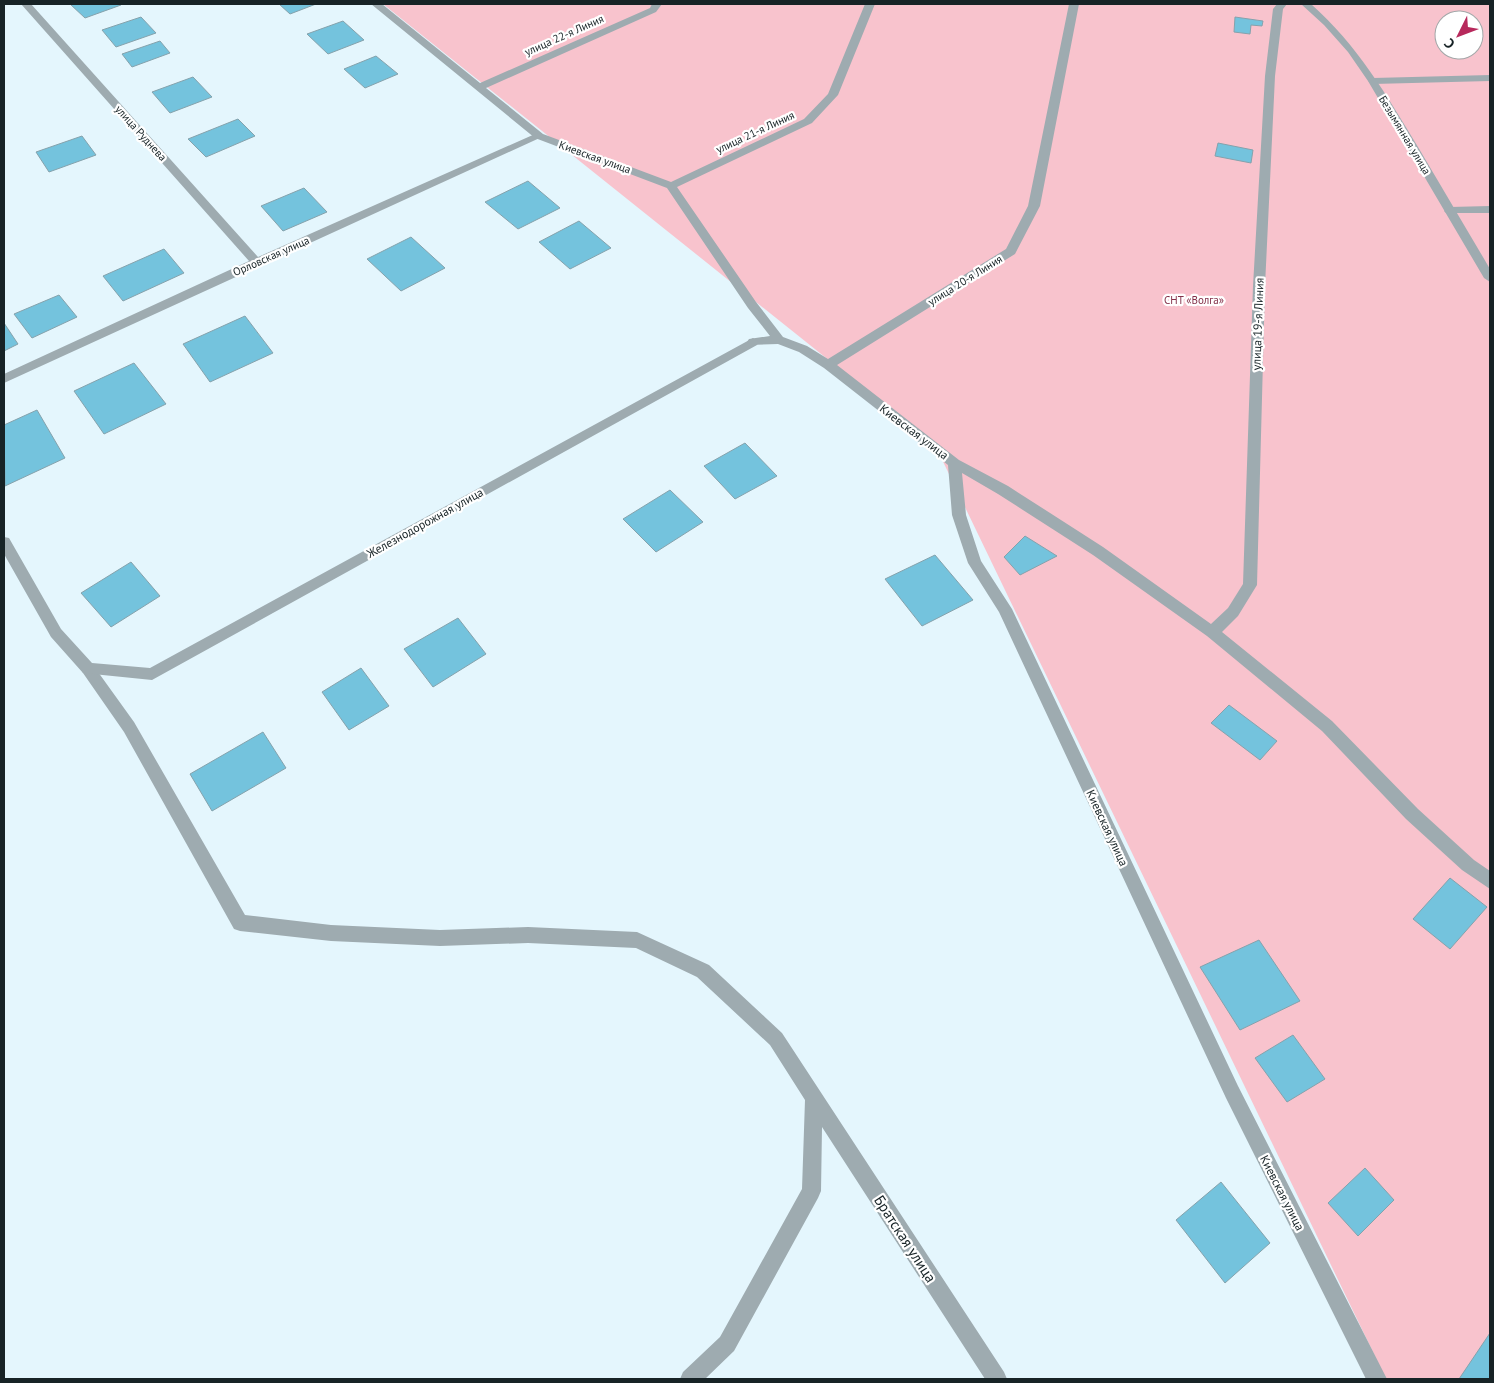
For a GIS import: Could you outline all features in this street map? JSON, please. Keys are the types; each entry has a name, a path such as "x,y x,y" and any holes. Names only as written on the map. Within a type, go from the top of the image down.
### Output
{"street":[{"name":"улица Руднева","path":"26,4 256,262"},
{"name":"Киевская улица","path":"376,4 539,136 671,186"},
{"name":"улица 22-я Линия","path":"479,87 653,10 657,4"},
{"name":"улица 21-я Линия","path":"671,186 808,121 834,95 870,4"},
{"name":"улица 20-я Линия","path":"828,365 1011,251 1034,206 1074,4"},
{"name":"улица 19-я Линия","path":"1212,632 1233,612 1250,585 1259,286 1270,76 1278,9 1282,4"},
{"name":"Безымянная улица","path":"1306,4 1327,23 1373,81 1490,278"},
{"path":"1373,81 1490,78"},
{"name":"Орловская улица","path":"4,379 256,262 539,136"},
{"path":"671,186 752,305 779,340"},
{"path":"1450,211 1490,210"},
{"name":"Киевская улица","path":"753,342 779,340 803,349 828,365 954,463 959,515 975,563 1004,609 1232,1092 1377,1379"},
{"name":"Железнодорожная улица","path":"88,669 152,674 753,342"},
{"path":"954,463 1003,490 1098,551 1212,632 1327,726 1412,814 1490,881"},
{"path":"4,542 56,633 88,669"},
{"name":"Братская улица","path":"88,669 129,728 240,923 331,933 440,938 528,935 637,940 703,971 776,1039 997,1379"},
{"path":"690,1379 727,1344 812,1190 814,1098"}],"green space":[{"name":"СНТ «Волга»","path":"383,4 1490,4 1490,1379 1386,1379 935,445"}],"building":[{"path":"70,4 120,4 121,5 85,18"},
{"path":"279,4 316,4 290,14"},
{"path":"141,17 156,33 116,47 102,30"},
{"path":"1235,17 1263,21 1262,26 1251,25 1250,34 1234,32"},
{"path":"343,21 364,40 328,54 307,34"},
{"path":"160,41 170,53 132,67 122,54"},
{"path":"376,56 398,74 365,88 344,69"},
{"path":"193,77 212,97 170,113 152,92"},
{"path":"238,119 255,136 206,157 188,139"},
{"path":"82,136 96,155 49,172 36,152"},
{"path":"1218,143 1253,150 1251,163 1215,156"},
{"path":"528,181 560,208 518,229 485,202"},
{"path":"304,188 327,212 283,231 261,206"},
{"path":"579,221 611,248 570,269 539,242"},
{"path":"411,237 445,268 401,291 367,259"},
{"path":"164,249 184,273 123,301 103,276"},
{"path":"59,295 77,317 32,338 14,314"},
{"path":"245,316 273,353 210,382 183,344"},
{"path":"4,323 18,344 4,351"},
{"path":"134,363 166,404 104,434 74,391"},
{"path":"37,410 65,458 5,486 4,425"},
{"path":"745,443 777,476 735,499 704,466"},
{"path":"670,490 703,522 656,552 623,519"},
{"path":"1025,536 1057,556 1020,575 1004,557"},
{"path":"935,555 973,600 922,626 885,579"},
{"path":"131,562 160,596 111,627 81,593"},
{"path":"458,618 486,654 433,687 404,649"},
{"path":"361,668 389,706 349,730 322,692"},
{"path":"1229,705 1277,741 1260,760 1211,723"},
{"path":"263,732 286,768 212,811 190,774"},
{"path":"1450,878 1487,907 1450,949 1413,919"},
{"path":"1259,940 1300,1001 1240,1030 1200,967"},
{"path":"1293,1035 1325,1079 1287,1102 1255,1058"},
{"path":"1365,1168 1394,1200 1358,1236 1328,1203"},
{"path":"1221,1182 1270,1243 1225,1283 1176,1220"},
{"path":"1490,1333 1490,1379 1459,1379"}]}
